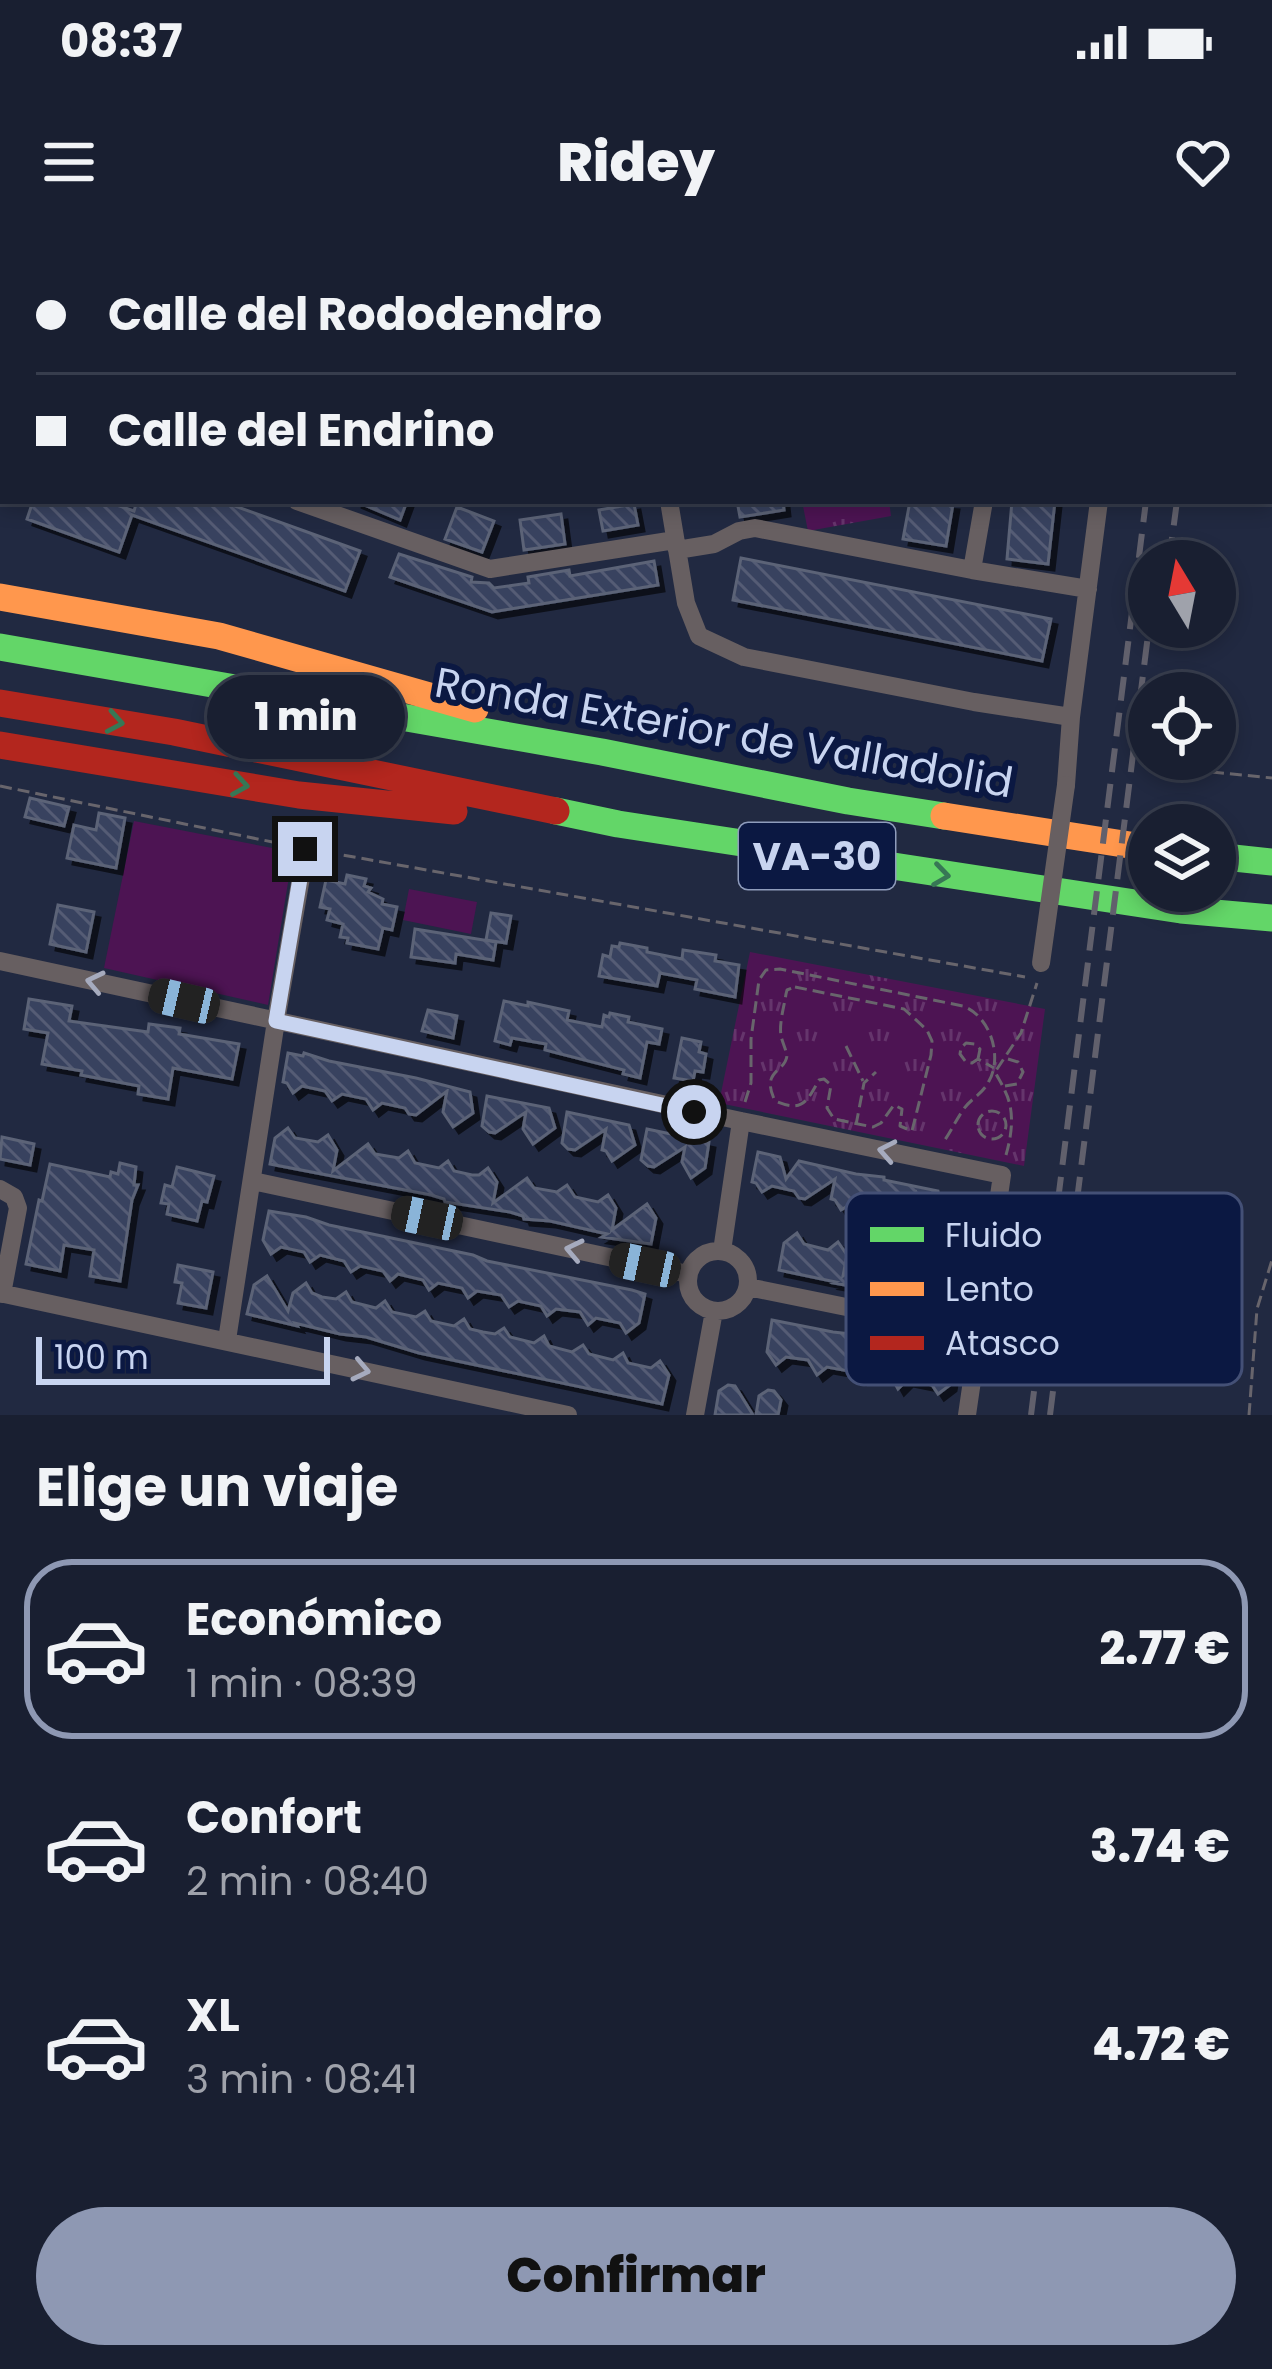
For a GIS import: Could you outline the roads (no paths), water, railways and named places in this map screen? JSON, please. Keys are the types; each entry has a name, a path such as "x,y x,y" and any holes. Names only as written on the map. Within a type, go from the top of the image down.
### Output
{"highway":[{"path":"0,597 219,636 555,731 602,752"},
{"name":"Ronda Exterior de Valladolid","path":"0,647 602,752 848,801 1128,845"},
{"name":"VA-30","path":"0,703 174,732 618,824 1181,910 1272,918"},
{"path":"0,746 299,795 618,824"},
{"path":"1236,858 1272,862"}],"street":[{"path":"669,504 686,604 699,636 745,657 1072,717"},
{"path":"972,570 983,504"},
{"path":"1040,971 1099,504"},
{"path":"344,509 490,569 714,544 755,528 1088,589"},
{"path":"227,1340 305,849"},
{"path":"0,961 741,1121 854,1134 937,1161 1002,1174 999,1193"},
{"path":"722,1251 741,1121"},
{"path":"253,1181 688,1274"},
{"path":"0,1190 14,1196 18,1208 1,1293 568,1415"},
{"path":"722,1251 743,1263 748,1287 740,1303 714,1311 696,1302 688,1274 700,1256 722,1251"},
{"path":"748,1287 846,1307"},
{"path":"695,1415 714,1311"},
{"path":"967,1415 971,1385"}],"railway":[{"path":"1059,1193 1146,504"},
{"path":"1172,540 1177,504"},
{"path":"1078,1193 1146,648"},
{"path":"1031,1415 1035,1385"},
{"path":"1050,1415 1054,1385"}]}
